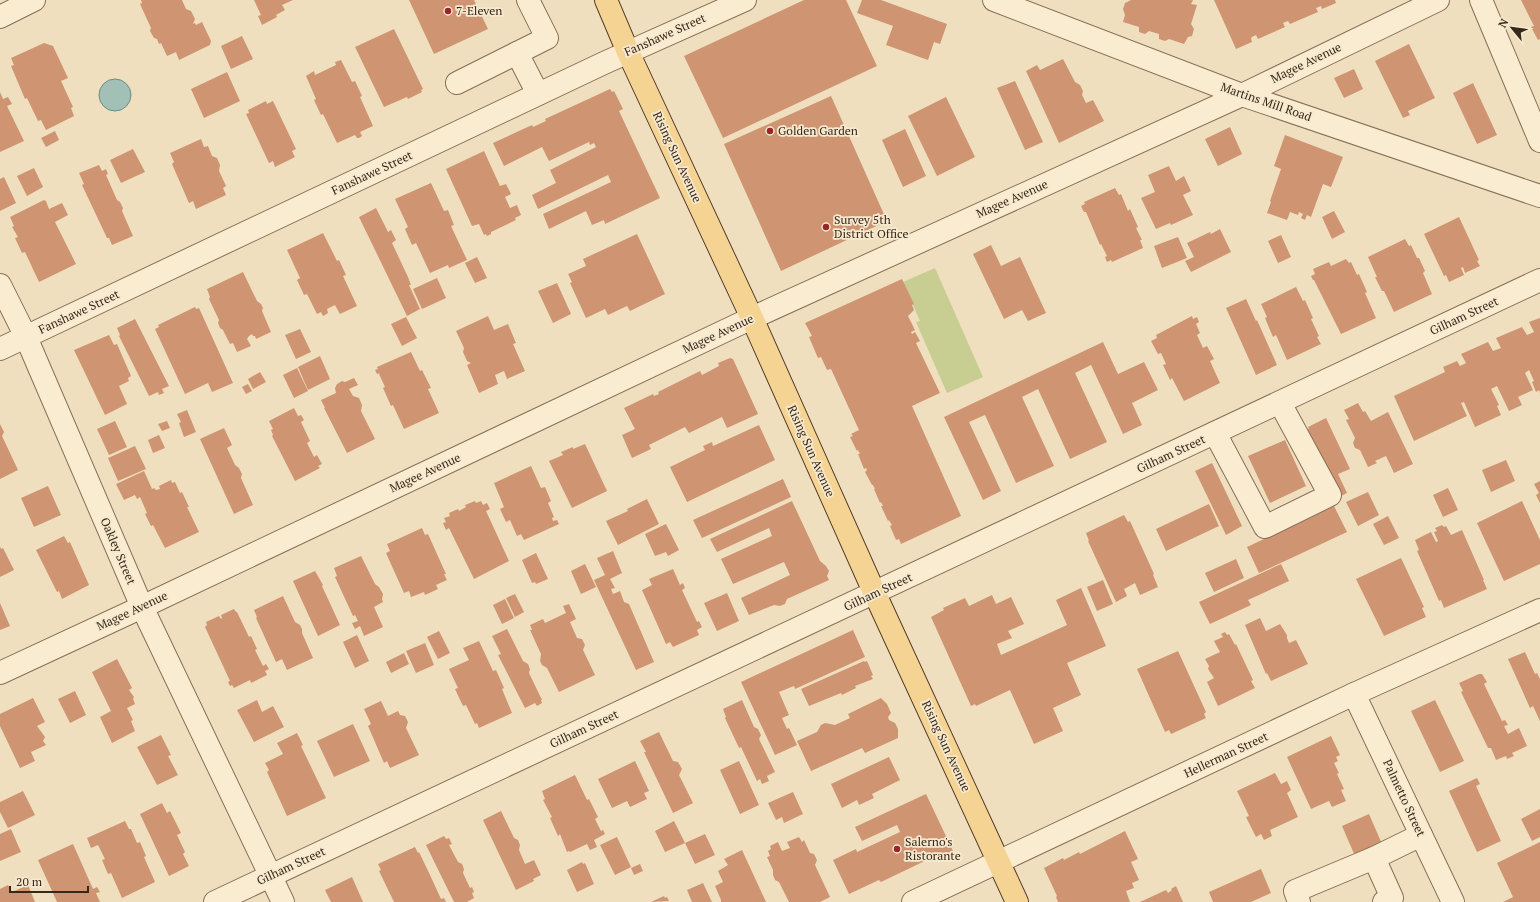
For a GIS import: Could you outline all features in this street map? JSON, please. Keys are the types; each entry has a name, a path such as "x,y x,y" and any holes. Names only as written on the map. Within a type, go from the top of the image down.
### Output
{"main road":[{"name":"Rising Sun Avenue","path":"606,0 628,52 752,318 875,594 1000,862 1017,902"}],"street":[{"path":"0,17 34,0"},
{"path":"457,83 547,38 528,0"},
{"name":"Fanshawe Street","path":"0,349 538,94 745,0"},
{"name":"Martins Mill Road","path":"994,0 1242,95 1540,196"},
{"name":"Magee Avenue","path":"0,673 752,318 1242,95 1438,0"},
{"path":"1481,0 1540,141"},
{"path":"517,53 538,94"},
{"name":"Gilham Street","path":"215,902 875,594 1540,280"},
{"name":"Oakley Street","path":"0,285 26,337 142,607 283,902"},
{"path":"1216,433 1265,527 1330,495 1280,403"},
{"name":"Hellerman Street","path":"913,902 1354,694 1540,610"},
{"name":"Palmetto Street","path":"1354,694 1421,835 1446,900"},
{"path":"1299,902 1294,891 1374,858 1421,835"},
{"path":"1374,858 1392,898 1384,902"}],"green space":[{"path":"935,268 983,377 947,393 916,322 920,321 903,282"}],"water":[{"path":"112,79 118,79 128,86 131,95 130,101 124,108 118,111 112,111 102,104 99,98 99,92 106,82"}],"building":[{"path":"141,0 182,0 186,9 191,11 195,19 193,24 195,23 196,25 202,22 211,41 210,45 179,60 176,52 167,56 161,43 159,44 157,39 154,38 150,31 151,28 140,4 142,3"},
{"path":"254,0 293,0 282,5 285,10 276,15 277,17 262,25 258,16 261,15"},
{"path":"409,0 474,0 488,29 434,54"},
{"path":"804,0 846,0 877,66 723,138 684,56"},
{"path":"862,0 881,0 947,24 940,44 934,42 928,60 886,45 893,26 857,13"},
{"path":"1131,0 1193,0 1191,4 1197,5 1191,24 1194,29 1192,36 1188,37 1184,44 1169,39 1165,41 1159,39 1159,34 1149,31 1145,34 1139,32 1139,27 1123,22 1125,15 1123,9 1125,3"},
{"path":"1214,0 1335,0 1336,3 1322,9 1321,6 1316,8 1318,12 1290,24 1288,21 1283,23 1285,27 1258,39 1256,35 1251,38 1252,42 1236,49"},
{"path":"1521,0 1540,0 1540,39 1538,40 1531,27 1534,26"},
{"path":"394,29 423,89 421,90 422,92 408,99 407,97 384,107 355,47"},
{"path":"242,36 253,59 231,69 221,46"},
{"path":"44,43 53,46 68,78 61,81 73,107 71,108 74,116 46,130 41,120 38,121 27,98 25,99 11,66 14,65 11,58"},
{"path":"1409,44 1435,98 1408,111 1410,115 1403,118 1375,61"},
{"path":"1063,59 1075,82 1080,85 1083,91 1082,95 1086,103 1093,100 1104,121 1059,143 1026,71 1037,65 1040,70"},
{"path":"341,60 352,82 355,81 362,96 360,97 373,126 360,132 362,136 359,138 355,135 337,143 323,114 321,115 314,100 316,99 306,76 314,71 315,75 336,65 335,62"},
{"path":"1354,69 1363,89 1344,98 1334,78"},
{"path":"227,72 240,101 204,118 191,89"},
{"path":"1015,81 1043,142 1025,150 997,88"},
{"path":"1473,83 1497,135 1477,144 1453,93"},
{"path":"610,89 612,92 614,91 623,109 619,111 660,198 605,224 604,220 592,225 586,211 549,229 543,214 611,182 608,175 538,209 532,195 556,183 550,170 596,147 594,143 590,145 589,142 549,161 542,147 504,166 493,143 532,125 533,127 546,121 545,119"},
{"path":"0,92 3,99 8,97 12,104 7,106 24,141 0,152"},
{"path":"831,96 887,221 781,271 724,144"},
{"path":"946,97 975,157 937,176 908,116"},
{"path":"266,101 267,104 273,101 296,149 292,151 295,157 275,167 273,161 269,163 246,114 249,113 248,110"},
{"path":"1230,127 1242,154 1218,166 1205,139"},
{"path":"905,129 926,176 903,187 882,140"},
{"path":"55,131 59,140 46,147 41,138"},
{"path":"1285,135 1343,157 1331,187 1323,184 1311,217 1307,215 1305,220 1301,218 1303,214 1299,212 1298,215 1290,212 1287,220 1267,213 1281,169 1274,166"},
{"path":"201,139 204,147 208,146 212,156 217,158 220,165 219,171 226,186 223,188 226,195 196,209 193,201 189,203 172,164 174,162 170,153"},
{"path":"133,149 145,172 121,183 110,160"},
{"path":"484,151 500,186 506,184 511,194 505,197 510,208 517,205 521,215 515,218 516,220 491,232 491,234 487,236 486,234 484,235 479,224 472,226 446,169"},
{"path":"99,165 102,171 106,169 108,174 106,175 117,200 123,208 122,211 133,236 112,245 109,238 107,238 82,185 84,184 79,173"},
{"path":"1169,166 1176,181 1184,176 1191,191 1183,195 1193,215 1171,225 1170,223 1156,229 1141,198 1155,192 1148,175"},
{"path":"34,168 43,187 27,196 17,176"},
{"path":"4,177 16,203 0,211 0,179"},
{"path":"431,183 444,211 448,210 454,225 451,226 467,260 449,268 448,265 430,273 416,243 412,245 405,229 408,227 395,199"},
{"path":"1115,188 1119,195 1121,194 1128,211 1130,209 1138,227 1136,228 1142,240 1140,240 1143,248 1112,262 1111,260 1107,262 1105,257 1107,256 1101,244 1100,245 1086,212 1084,212 1081,206 1085,204 1084,202"},
{"path":"44,200 46,201 49,209 62,203 68,215 55,222 76,264 39,282 25,252 22,253 15,238 18,237 12,227 14,226 10,217"},
{"path":"376,208 388,232 391,230 396,240 392,243 408,277 411,285 409,285 420,309 407,316 359,217"},
{"path":"1334,211 1345,232 1332,239 1322,217"},
{"path":"1459,217 1479,260 1477,261 1480,266 1465,273 1463,267 1461,268 1464,275 1449,282 1446,275 1444,276 1424,234"},
{"path":"1220,229 1231,252 1191,272 1185,261 1194,257 1187,243"},
{"path":"323,233 346,275 343,276 357,306 340,314 335,305 327,309 328,313 323,316 321,312 317,314 307,294 304,295 297,280 300,278 287,250"},
{"path":"637,234 665,294 630,311 627,306 608,315 605,309 586,318 570,283 572,282 568,274 586,266 583,259"},
{"path":"1281,235 1291,257 1278,263 1268,241"},
{"path":"1178,237 1187,258 1162,268 1154,246"},
{"path":"1405,239 1409,246 1411,245 1417,258 1419,258 1425,271 1423,273 1432,294 1394,312 1384,291 1382,291 1375,277 1377,277 1368,257"},
{"path":"991,245 1001,266 1020,257 1046,313 1028,321 1022,310 1004,319 973,254"},
{"path":"477,257 487,278 475,283 465,263"},
{"path":"1346,259 1349,263 1351,262 1357,275 1359,274 1367,292 1365,293 1376,318 1341,334 1311,276 1315,274 1313,269 1329,262 1331,266"},
{"path":"243,272 257,301 263,308 262,311 271,332 256,339 252,334 247,339 251,346 237,352 233,343 230,344 223,330 220,328 218,323 219,320 209,299 210,297 207,289"},
{"path":"437,278 446,298 422,309 413,289"},
{"path":"902,279 914,304 912,305 914,310 908,316 915,330 911,332 912,334 915,332 920,341 916,343 940,393 912,406 961,516 901,544 899,539 896,540 890,526 892,525 889,520 888,521 881,506 883,506 881,502 880,503 875,489 865,472 867,470 866,468 864,469 858,454 860,454 850,437 853,436 851,434 859,430 831,369 827,370 821,357 818,358 809,337 812,336 805,323"},
{"path":"557,283 571,314 553,323 538,291"},
{"path":"1296,287 1303,301 1305,300 1313,318 1311,319 1321,344 1287,360 1276,335 1273,337 1261,304"},
{"path":"1246,299 1277,365 1256,375 1226,308"},
{"path":"195,307 196,309 199,308 233,383 212,392 208,383 185,394 155,329 159,327 158,325"},
{"path":"488,316 494,330 508,324 516,343 513,344 525,371 507,379 504,371 495,375 498,384 479,393 467,365 471,363 467,361 463,352 464,348 456,331"},
{"path":"1192,316 1193,319 1197,317 1199,322 1196,324 1200,333 1197,335 1203,348 1207,346 1214,359 1210,361 1220,383 1184,401 1172,378 1170,380 1163,365 1166,364 1161,353 1158,354 1151,341 1157,338 1156,335"},
{"path":"406,317 417,338 402,346 391,324"},
{"path":"1540,318 1540,393 1539,390 1536,392 1532,382 1534,381 1529,370 1525,373 1533,390 1518,397 1522,405 1509,411 1497,386 1491,389 1499,405 1497,406 1501,415 1475,427 1464,402 1461,403 1467,416 1414,441 1394,396 1445,372 1443,367 1457,361 1460,366 1466,363 1461,354 1488,342 1493,351 1501,348 1496,338 1522,327 1527,335 1534,332 1529,322"},
{"path":"135,319 169,386 162,389 164,393 159,395 158,392 149,396 119,336 120,335 117,328"},
{"path":"300,329 311,352 296,359 285,335"},
{"path":"109,335 114,345 117,344 131,376 128,378 129,381 119,386 127,404 105,415 74,350"},
{"path":"1103,342 1118,374 1144,362 1158,390 1132,403 1142,425 1123,434 1091,365 1075,373 1107,442 1070,459 1038,389 1022,397 1054,466 1016,483 985,415 969,422 1001,491 983,500 944,417"},
{"path":"411,352 420,371 422,370 431,388 428,389 439,413 404,429 383,388 385,387 379,374 380,373 377,374 375,370 378,369 377,367"},
{"path":"320,356 330,379 308,390 298,367"},
{"path":"730,358 733,359 758,414 727,428 722,417 689,433 685,427 649,445 651,449 632,458 622,435 635,429 624,408 653,394 654,396 659,394 658,392 700,371 702,375 719,366 718,363"},
{"path":"297,368 308,391 294,398 283,375"},
{"path":"260,372 266,382 253,389 248,379"},
{"path":"354,378 358,385 349,389 353,396 359,398 362,405 361,411 375,439 347,453 321,400 336,393 335,388 337,384"},
{"path":"248,384 252,391 246,394 242,387"},
{"path":"1358,403 1363,412 1365,411 1371,421 1388,412 1413,464 1394,473 1386,456 1375,461 1377,463 1368,467 1360,450 1355,448 1353,443 1355,438 1346,420 1349,419 1344,410"},
{"path":"294,408 298,416 301,415 304,420 301,422 310,441 307,443 314,457 317,455 322,464 318,466 320,468 295,481 272,436 271,430 273,429 269,421"},
{"path":"187,410 196,432 184,437 179,423 181,422 177,414"},
{"path":"1326,418 1350,469 1338,474 1347,493 1339,497 1307,429 1309,429 1308,427"},
{"path":"115,421 127,447 109,455 97,429"},
{"path":"167,421 170,428 162,431 158,424"},
{"path":"0,424 4,432 2,436 18,470 0,479"},
{"path":"759,425 775,460 687,502 670,467 705,450 703,446 712,442 713,446"},
{"path":"224,428 232,445 227,448 235,465 239,468 242,474 241,478 253,505 234,514 200,439"},
{"path":"159,435 165,448 153,453 148,440"},
{"path":"1285,440 1306,486 1270,503 1248,456"},
{"path":"585,444 607,491 572,508 549,461 563,455 561,452"},
{"path":"135,446 146,469 118,481 108,458"},
{"path":"1506,460 1515,481 1491,492 1482,470"},
{"path":"1212,463 1242,526 1226,535 1195,471"},
{"path":"531,466 541,488 545,487 551,501 548,503 554,517 552,518 553,521 557,520 559,524 524,540 521,534 517,536 510,520 506,522 500,509 504,507 494,483"},
{"path":"144,471 152,489 160,489 159,486 171,480 172,483 175,482 180,493 182,492 189,507 187,507 199,532 165,548 153,525 151,526 145,514 147,513 140,497 137,499 135,495 124,500 116,484"},
{"path":"783,479 791,497 702,538 693,520"},
{"path":"1540,481 1540,503 1536,495 1539,493 1534,484"},
{"path":"48,486 61,515 34,527 21,498"},
{"path":"1448,488 1458,510 1443,517 1433,495"},
{"path":"1368,492 1379,515 1358,526 1346,502"},
{"path":"647,499 659,524 618,545 606,521 628,511 627,509"},
{"path":"475,501 476,503 481,501 483,505 487,503 490,509 486,511 509,561 474,579 449,528 446,530 443,523 446,522 444,518 450,516 449,513 458,509 459,511 466,507 465,505"},
{"path":"792,501 820,561 829,571 827,576 829,580 787,599 785,604 780,606 774,605 749,615 741,598 790,575 784,562 733,584 721,559 772,536 769,528 717,552 710,539"},
{"path":"1522,501 1540,540 1540,564 1504,581 1477,523"},
{"path":"1209,504 1219,526 1166,551 1156,529"},
{"path":"1334,506 1347,532 1259,573 1247,547"},
{"path":"1124,515 1128,522 1130,521 1154,574 1153,575 1158,587 1140,595 1135,583 1124,589 1127,596 1116,602 1088,541 1086,533"},
{"path":"1388,516 1399,538 1384,545 1373,524"},
{"path":"666,524 679,550 668,556 666,552 655,556 645,534"},
{"path":"1442,525 1444,527 1446,526 1451,535 1462,530 1487,589 1444,608 1441,600 1439,601 1417,551 1419,550 1415,540 1431,532 1436,542 1438,541 1434,532 1437,531 1435,528"},
{"path":"422,528 425,535 428,534 446,574 444,574 447,580 436,585 438,589 425,595 424,592 411,597 409,591 404,593 386,553 390,551 387,544"},
{"path":"64,536 68,543 70,542 89,585 62,599 36,550"},
{"path":"0,546 1,549 3,548 14,570 0,577"},
{"path":"613,551 622,573 610,579 615,588 611,589 613,594 620,591 624,602 629,604 654,662 636,670 594,580 605,575 597,558"},
{"path":"536,553 548,579 536,584 535,582 532,583 522,560"},
{"path":"361,556 375,584 379,587 383,594 383,602 374,607 383,627 364,636 360,626 355,629 352,623 358,621 355,615 353,616 335,577 337,576 334,568"},
{"path":"1401,558 1424,607 1422,608 1426,617 1384,636 1356,579"},
{"path":"1236,559 1244,578 1214,592 1205,573"},
{"path":"585,564 596,587 581,594 571,571"},
{"path":"1281,564 1289,581 1248,600 1251,605 1210,624 1199,602"},
{"path":"673,569 680,585 683,583 685,588 682,590 697,622 699,621 702,627 697,630 699,635 673,647 670,642 666,644 642,590 652,585 649,579"},
{"path":"315,571 323,585 322,586 340,625 318,636 293,581"},
{"path":"1103,580 1113,604 1097,611 1087,587"},
{"path":"1081,588 1106,646 1067,663 1081,695 1053,708 1063,731 1034,744 1010,690 976,706 975,704 971,706 931,617 944,610 943,608 965,598 969,606 992,595 996,604 1011,597 1024,624 1008,631 1012,638 997,644 1001,655 1067,625 1056,600"},
{"path":"727,593 739,621 717,631 704,603"},
{"path":"515,594 524,612 515,617 506,598"},
{"path":"283,596 295,622 300,625 302,629 302,633 313,658 287,670 282,659 276,662 256,618 257,617 254,610"},
{"path":"505,599 514,618 502,624 493,605"},
{"path":"0,603 10,626 0,630"},
{"path":"569,604 576,619 570,622 577,638 582,639 585,645 583,650 595,675 559,692 547,668 542,665 540,661 541,654 530,630 532,630 530,625 543,619 545,623 566,613 563,606"},
{"path":"234,609 237,612 249,637 251,636 257,649 255,650 263,666 266,664 269,669 265,671 267,675 251,683 250,680 234,688 232,685 230,686 228,682 230,681 205,627 207,625 206,622 219,616 221,619 221,615"},
{"path":"1260,618 1266,631 1280,624 1287,635 1289,643 1296,640 1308,664 1271,681 1267,673 1266,674 1245,625"},
{"path":"507,629 523,661 528,664 530,669 529,673 542,700 542,703 537,706 535,703 525,708 498,655 501,654 492,636"},
{"path":"853,630 865,657 795,689 794,686 779,692 789,715 782,718 787,729 789,728 797,745 775,755 741,682"},
{"path":"439,631 450,653 438,659 427,637"},
{"path":"1225,632 1227,635 1229,634 1235,645 1236,644 1253,680 1251,681 1255,688 1218,706 1207,682 1214,678 1208,669 1209,666 1205,659 1220,652 1214,641 1223,637 1221,634"},
{"path":"357,635 369,661 355,668 343,642"},
{"path":"479,641 493,671 496,670 504,688 502,689 512,713 479,728 477,723 475,724 466,705 463,706 455,689 458,688 449,669 469,660 463,648"},
{"path":"425,643 434,665 416,673 406,651"},
{"path":"1178,651 1206,712 1204,714 1206,718 1171,734 1169,730 1165,732 1137,669"},
{"path":"1525,652 1535,674 1537,673 1540,679 1540,721 1533,706 1530,708 1508,659"},
{"path":"404,653 409,664 391,673 386,662"},
{"path":"117,659 132,688 129,690 134,697 133,699 135,704 127,708 133,720 131,721 135,731 112,743 100,717 111,711 92,672"},
{"path":"867,661 873,675 871,676 873,679 855,686 856,688 842,695 841,693 809,706 801,689"},
{"path":"1482,674 1487,682 1484,684 1502,721 1505,720 1508,725 1504,726 1508,734 1519,728 1527,746 1512,753 1514,756 1507,759 1506,756 1496,760 1491,748 1488,748 1461,692 1463,691 1459,683"},
{"path":"75,691 86,715 70,723 58,699"},
{"path":"33,698 45,722 37,726 45,737 43,741 46,745 31,752 35,761 20,768 0,726 0,714"},
{"path":"881,698 887,704 891,713 888,717 889,720 895,723 898,729 898,738 865,753 862,748 811,771 797,741 817,732 821,725 825,723 835,725 850,718 848,714"},
{"path":"257,700 262,712 273,706 284,727 254,742 237,710"},
{"path":"742,700 754,727 758,729 761,735 759,739 775,772 767,776 769,781 762,784 760,779 757,781 725,718 723,709"},
{"path":"1435,700 1464,761 1440,772 1411,711"},
{"path":"381,701 388,716 398,711 400,715 405,716 408,722 406,728 419,755 390,768 387,761 384,763 368,726 371,724 364,709"},
{"path":"353,724 370,761 334,777 317,741"},
{"path":"659,732 673,761 678,762 682,769 679,775 693,803 673,813 640,741"},
{"path":"297,733 303,745 301,746 326,798 287,816 267,772 269,770 265,763 283,754 277,743"},
{"path":"161,735 171,755 168,756 178,775 157,785 137,747"},
{"path":"1331,736 1340,755 1336,757 1338,761 1334,763 1339,773 1337,774 1344,789 1341,790 1346,801 1332,807 1329,801 1311,809 1287,757"},
{"path":"889,757 900,780 872,794 874,798 859,805 857,800 842,808 831,784"},
{"path":"635,761 649,791 644,793 647,799 630,807 627,801 612,808 598,779"},
{"path":"739,761 759,805 740,814 720,770"},
{"path":"1275,773 1281,784 1287,781 1291,790 1287,793 1298,817 1270,830 1272,836 1264,840 1261,834 1256,837 1246,817 1249,816 1237,791"},
{"path":"575,775 587,800 589,799 598,817 595,819 601,831 603,830 605,834 594,840 597,847 590,850 587,844 567,852 560,834 558,836 550,818 552,817 543,800 545,799 542,791"},
{"path":"1477,778 1480,784 1476,786 1501,841 1477,852 1449,791"},
{"path":"23,791 35,815 8,828 0,812 0,802"},
{"path":"793,792 803,814 784,823 782,817 776,820 768,803"},
{"path":"926,794 953,851 934,860 933,857 881,882 879,880 849,894 833,860 856,849 857,852 900,832 897,825 862,841 855,827"},
{"path":"162,803 167,813 170,811 181,833 177,835 185,852 183,854 189,866 169,876 140,814"},
{"path":"1540,809 1540,837 1532,841 1521,819"},
{"path":"501,811 514,838 518,840 520,845 519,850 525,864 534,860 541,875 533,879 534,881 516,890 483,820"},
{"path":"1369,814 1382,844 1355,856 1342,826"},
{"path":"125,821 129,829 131,829 137,843 140,842 146,856 144,857 155,882 122,898 111,873 108,874 102,860 105,859 98,845 91,848 87,838"},
{"path":"674,821 685,843 665,852 655,831"},
{"path":"11,829 21,852 0,861 0,834"},
{"path":"1125,831 1138,859 1131,862 1139,880 1132,883 1134,888 1126,891 1130,902 1058,902 1057,896 1044,868 1063,858 1064,860 1079,852 1080,854"},
{"path":"705,834 715,855 695,864 685,843"},
{"path":"444,836 446,839 449,838 452,844 449,845 458,862 462,864 464,869 463,873 470,888 472,887 474,892 472,893 474,898 467,902 454,902 426,845"},
{"path":"617,837 631,867 615,875 600,845"},
{"path":"799,837 802,842 804,840 810,853 814,854 817,860 815,865 830,897 820,902 789,902 779,882 775,880 773,870 767,857 770,856 768,851 771,849 770,846 778,842 782,851 790,848 787,842"},
{"path":"1540,842 1540,902 1503,902 1513,897 1497,863"},
{"path":"73,844 93,889 97,887 100,892 96,893 100,902 57,902 38,860"},
{"path":"415,847 418,853 419,852 441,899 444,898 446,902 394,902 379,871 381,870 378,864"},
{"path":"742,850 766,902 721,902 715,886 723,882 718,871 728,865 724,859"},
{"path":"582,862 583,864 585,863 594,884 577,892 567,870"},
{"path":"640,864 643,871 634,875 631,868"},
{"path":"1261,869 1271,893 1251,902 1213,902 1209,892"},
{"path":"352,877 363,902 331,902 325,890"},
{"path":"703,883 712,902 692,902 687,890"},
{"path":"8,885 12,892 28,885 35,902 0,902 0,889"},
{"path":"1176,886 1183,902 1140,902 1166,890 1168,893"},
{"path":"664,896 665,898 667,897 669,901 651,902"}],"place":[{"name":"7-Eleven","path":"448,11"},
{"name":"Golden Garden","path":"770,131"},
{"name":"Survey 5th District Office","path":"826,227"},
{"name":"Salerno's Ristorante","path":"897,849"}]}
